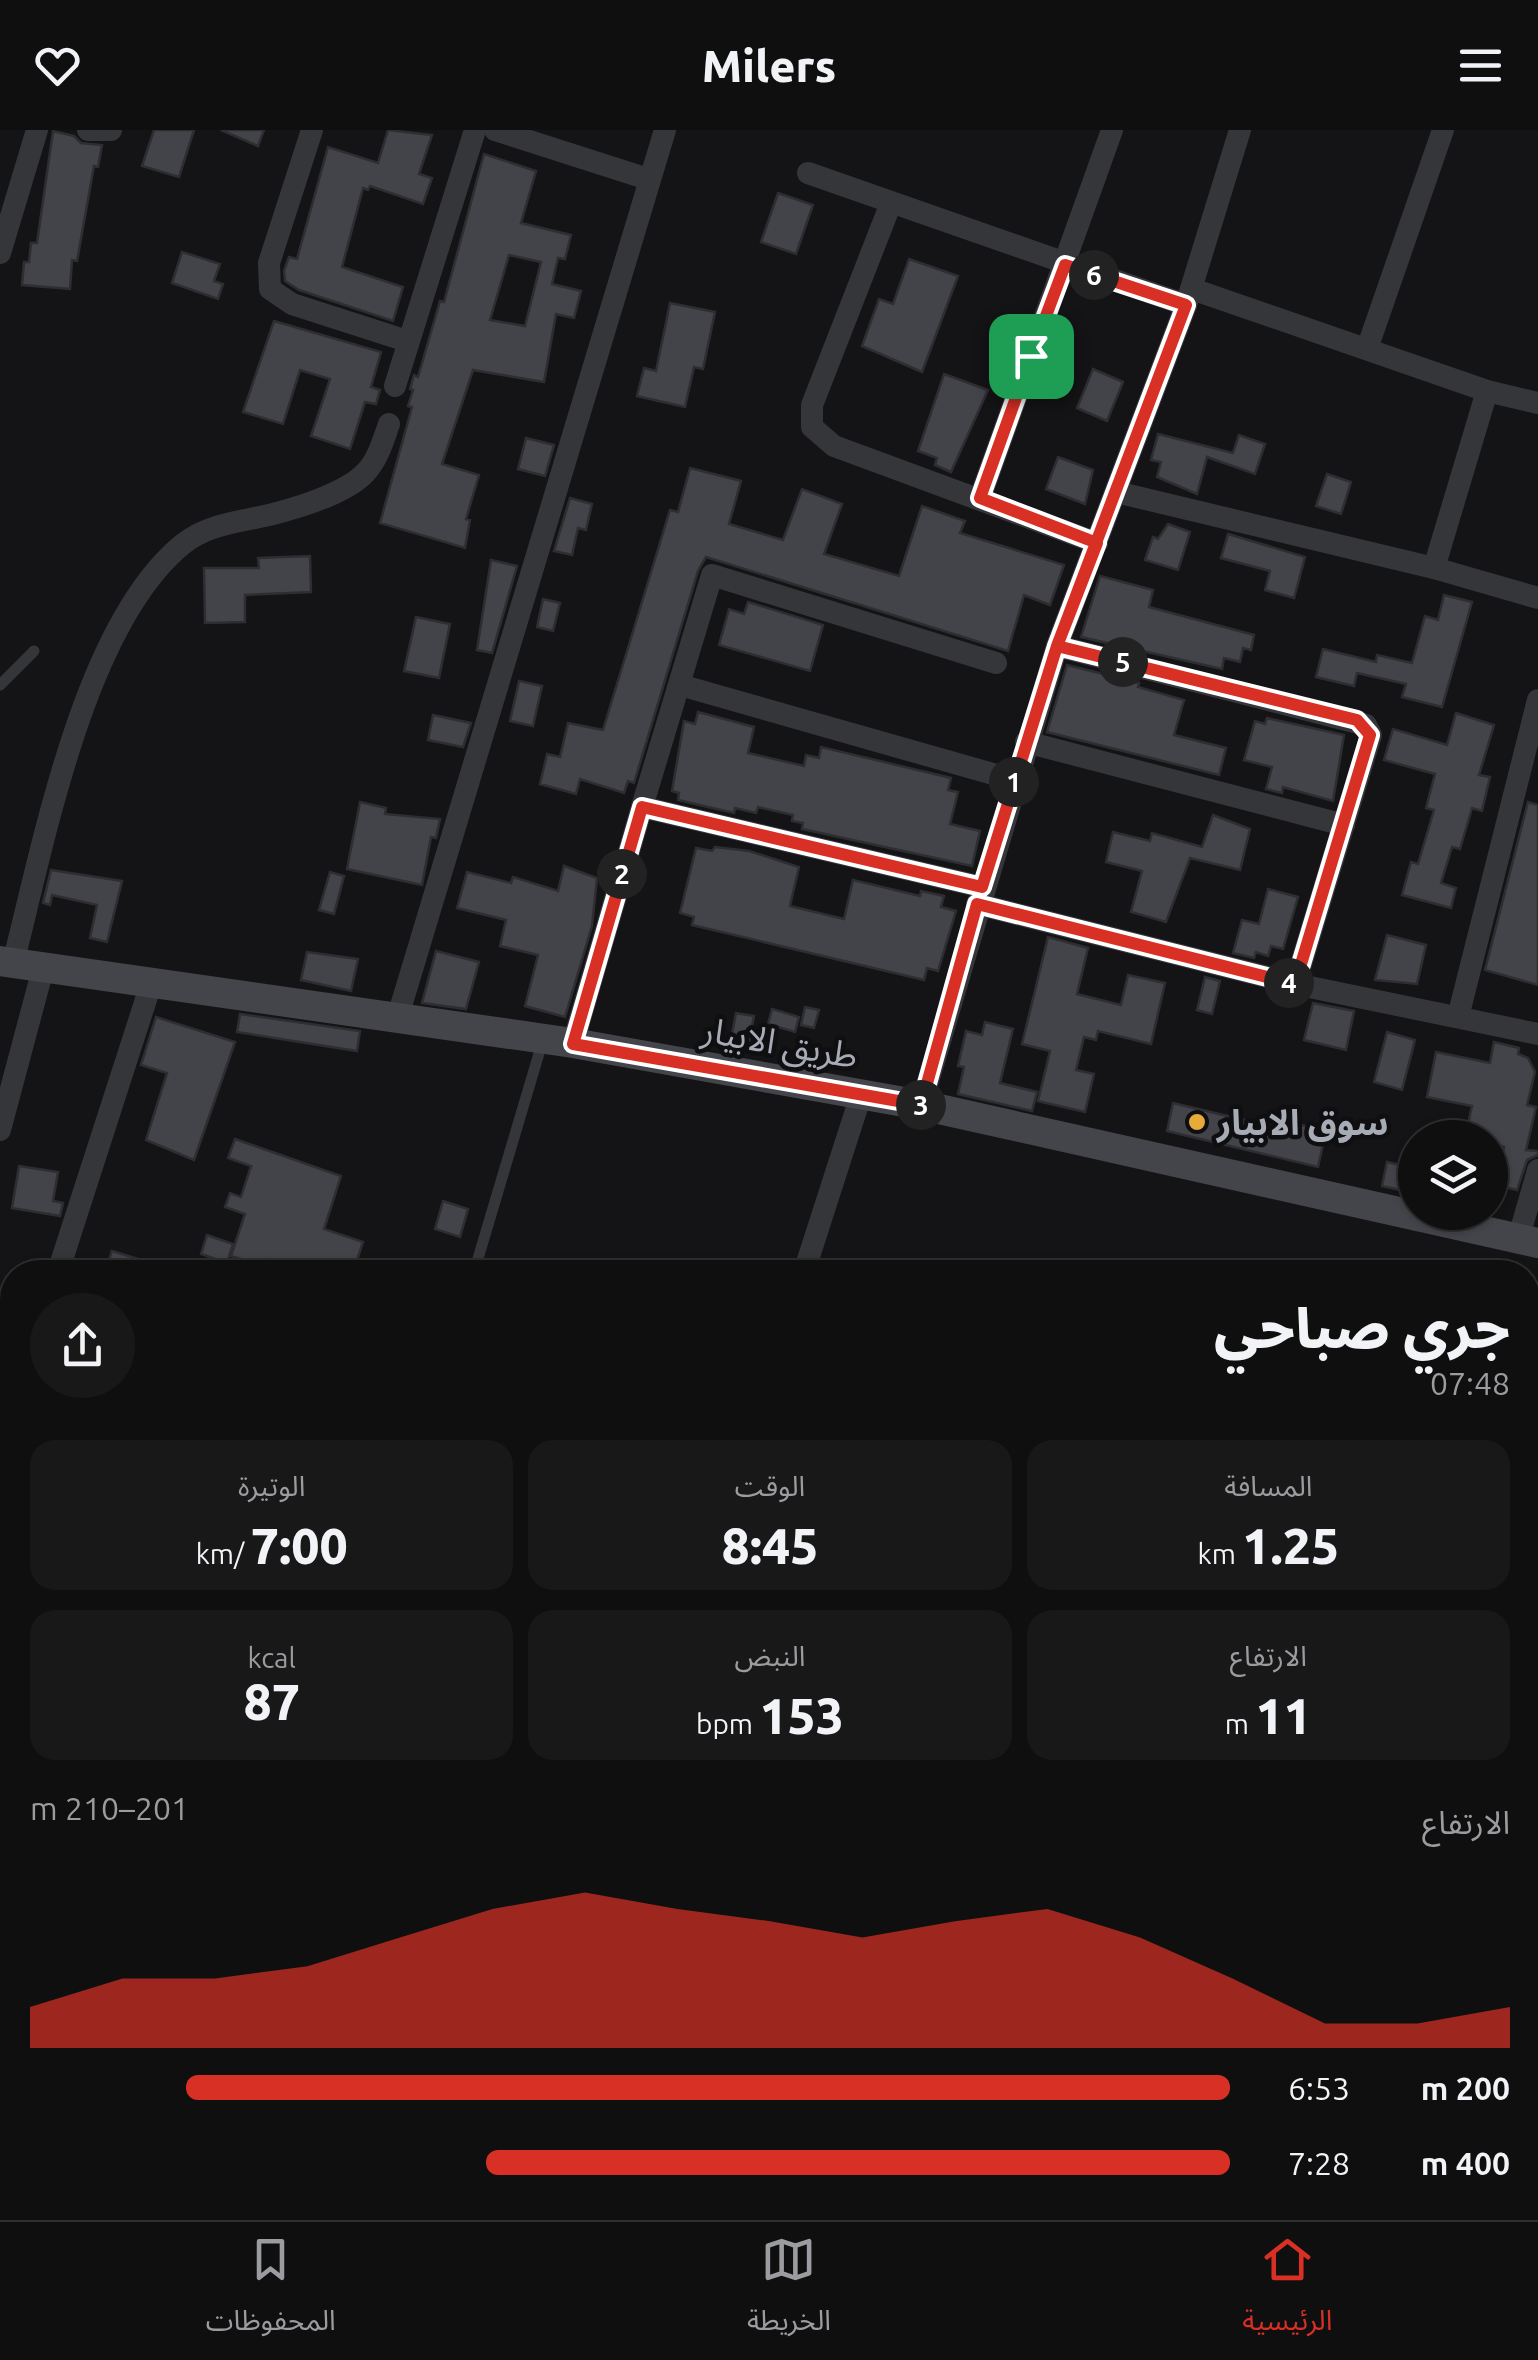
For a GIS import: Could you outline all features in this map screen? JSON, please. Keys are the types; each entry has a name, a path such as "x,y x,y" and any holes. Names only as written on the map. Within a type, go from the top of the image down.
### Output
{"main road":[{"name":"طريق الابيار","path":"6,962 398,1016 921,1105 1528,1242"}],"street":[{"path":"0,254 37,130"},
{"path":"88,130 111,130"},
{"path":"312,130 269,263 270,289 292,304 407,342"},
{"path":"395,386 475,130"},
{"path":"495,130 524,134 648,180"},
{"path":"398,1016 665,130"},
{"path":"980,498 1112,130"},
{"path":"1368,346 1443,130"},
{"path":"921,1105 1026,742 1057,646 1189,297 1233,132"},
{"path":"808,173 1065,265 1368,346 1487,391 1538,403"},
{"path":"890,203 812,405 812,427 834,446 1097,543"},
{"path":"1434,568 1487,391"},
{"path":"6,962 84,704 105,655 148,586 184,544 206,530 301,504 364,475 380,451 389,424"},
{"path":"1116,492 1434,568 1538,598"},
{"path":"558,1042 642,807 712,576 996,663"},
{"path":"1057,646 1357,720 1370,735 1295,984"},
{"path":"680,685 1014,780"},
{"path":"1458,1017 1538,700"},
{"path":"1026,742 1344,825"},
{"path":"642,807 1295,984 1538,1034"},
{"path":"0,1130 44,965"},
{"path":"62,1260 150,984"},
{"path":"808,1260 861,1095"},
{"path":"1528,1242 1538,1170"}],"lane":[{"path":"0,685 34,651"},
{"path":"478,1260 558,1042"}],"building":[{"path":"154,130 194,130 179,177 142,166"},
{"path":"221,130 264,130 258,146"},
{"path":"388,130 432,135 419,174 432,178 423,204 370,186 368,190 363,188 342,267 403,287 393,321 299,290 285,281 284,271 289,257 297,259 328,147 378,163"},
{"path":"53,131 74,136 81,143 102,145 98,167 94,166 77,261 72,260 70,289 22,285 24,262 29,262 31,243 37,243"},
{"path":"484,154 536,171 521,223 571,235 565,259 558,258 552,284 581,291 574,318 556,314 544,382 473,370 442,464 479,475 466,519 470,520 465,548 380,523 412,407 408,406 414,375 418,377 440,301 444,302","holes":["509,255 541,262 525,326 490,320"]},
{"path":"778,193 813,205 796,254 761,242"},
{"path":"182,252 220,264 214,281 223,284 218,299 172,283"},
{"path":"909,259 958,276 922,372 862,346 879,299 893,304"},
{"path":"670,303 715,312 703,369 694,367 685,407 637,396 644,368 656,371"},
{"path":"274,321 381,352 371,387 380,390 376,404 365,402 350,449 311,436 330,379 300,370 283,424 243,412"},
{"path":"1093,369 1123,382 1107,421 1077,408"},
{"path":"944,374 988,390 951,472 935,465 937,458 918,451"},
{"path":"1158,434 1233,453 1239,435 1265,444 1255,474 1207,457 1197,494 1157,477 1161,462 1151,460"},
{"path":"526,438 554,445 545,476 518,469"},
{"path":"1058,457 1093,470 1085,504 1046,489"},
{"path":"690,468 741,481 729,524 783,540 802,489 842,504 824,554 899,576 922,506 965,521 960,533 1064,565 1050,605 1024,595 1008,651 706,557 698,571 634,783 628,781 624,793 580,779 576,794 540,784 547,754 560,757 568,723 603,730 670,510 678,512"},
{"path":"1327,474 1351,482 1341,514 1316,506"},
{"path":"570,498 592,504 586,530 578,528 572,555 554,551"},
{"path":"1168,524 1190,532 1178,570 1145,560 1153,537 1158,539"},
{"path":"1228,534 1305,557 1294,598 1265,590 1270,571 1221,558"},
{"path":"310,556 311,592 245,595 245,622 205,623 204,568 259,568 258,558"},
{"path":"491,560 517,566 492,653 477,650"},
{"path":"1100,576 1153,590 1149,607 1254,635 1251,650 1243,648 1240,662 1224,658 1222,669 1081,637"},
{"path":"1444,595 1472,602 1442,707 1402,697 1406,684 1357,673 1354,686 1316,677 1323,649 1376,662 1377,655 1412,663 1425,616 1438,620"},
{"path":"543,599 560,603 553,631 537,627"},
{"path":"748,602 823,625 810,671 719,645 729,609 744,614"},
{"path":"416,617 450,624 439,678 404,671"},
{"path":"1067,665 1139,683 1138,687 1184,700 1174,735 1226,748 1219,775 1047,732"},
{"path":"519,681 542,686 533,726 510,721"},
{"path":"698,712 754,727 748,753 804,766 806,755 819,758 821,747 951,778 948,790 958,792 950,824 980,831 972,866 802,829 803,823 792,821 793,815 758,807 756,813 735,808 734,813 678,800 679,793 672,791 684,721 695,724"},
{"path":"1456,713 1494,725 1479,775 1490,777 1482,811 1472,808 1460,849 1452,847 1441,883 1456,888 1451,908 1402,895 1411,862 1418,864 1434,810 1426,808 1435,774 1384,760 1393,729 1447,745"},
{"path":"433,715 471,723 463,747 428,740"},
{"path":"1267,718 1344,735 1333,801 1283,787 1282,793 1266,789 1272,767 1244,760 1255,721 1265,724"},
{"path":"360,802 386,808 385,814 440,819 436,838 431,837 422,885 347,869"},
{"path":"1528,802 1538,805 1538,985 1485,970"},
{"path":"1213,815 1250,829 1240,870 1190,858 1166,922 1131,912 1142,871 1106,862 1113,832 1150,841 1152,833 1202,847"},
{"path":"715,847 749,851 799,867 790,906 844,919 853,880 920,896 921,891 944,896 941,907 956,911 938,971 927,968 924,980 692,925 694,917 680,913 696,848 712,851"},
{"path":"564,866 597,878 592,926 565,1017 525,1006 538,955 500,946 506,920 457,908 467,872 511,883 513,877 558,891"},
{"path":"51,870 122,881 107,942 90,938 97,905 52,895 50,905 43,903"},
{"path":"330,872 344,876 334,914 319,910"},
{"path":"1268,889 1298,897 1283,949 1271,946 1268,956 1256,952 1254,958 1233,953 1242,920 1259,924"},
{"path":"1387,935 1426,945 1417,984 1375,980"},
{"path":"1048,937 1088,948 1077,994 1121,1005 1128,975 1165,983 1151,1044 1098,1031 1096,1040 1084,1037 1076,1070 1094,1074 1085,1112 1038,1101 1050,1051 1022,1044"},
{"path":"436,951 479,962 466,1009 422,1003"},
{"path":"307,952 358,959 351,991 301,980"},
{"path":"1205,977 1220,981 1212,1014 1197,1010"},
{"path":"1313,1003 1354,1011 1346,1050 1304,1040"},
{"path":"805,1007 819,1010 814,1028 801,1025"},
{"path":"772,1009 799,1017 795,1032 768,1024"},
{"path":"736,1013 754,1016 749,1042 731,1039"},
{"path":"240,1014 360,1031 357,1051 237,1032"},
{"path":"156,1017 235,1042 194,1160 146,1140 167,1073 141,1065"},
{"path":"985,1022 1013,1029 1000,1083 1037,1092 1032,1111 958,1094 964,1067 958,1066 966,1031 982,1035"},
{"path":"1387,1032 1415,1040 1402,1090 1374,1082"},
{"path":"1494,1042 1519,1048 1518,1054 1528,1058 1535,1072 1527,1105 1536,1107 1526,1150 1538,1151 1538,1155 1527,1160 1517,1190 1508,1188 1508,1120 1469,1120 1472,1106 1427,1097 1436,1052 1490,1063"},
{"path":"1173,1103 1286,1130 1288,1122 1326,1131 1318,1167 1167,1131"},
{"path":"235,1139 341,1176 324,1229 363,1242 357,1260 244,1260 231,1256 245,1214 225,1207 230,1193 241,1197 251,1166 228,1158"},
{"path":"1387,1162 1398,1164 1398,1190 1382,1186"},
{"path":"19,1166 58,1172 53,1201 63,1203 60,1216 12,1208"},
{"path":"443,1201 468,1209 460,1237 435,1229"},
{"path":"207,1235 233,1244 228,1260 201,1254"},
{"path":"112,1251 142,1260 109,1260"}],"place":[{"name":"سوق الابيار","path":"1197,1122"}],"route":[{"path":"1031,356 980,498 1097,543 1057,646 982,887 642,807 573,1044 921,1105 977,904 1295,984 1370,735 1366,725 1057,646 1097,543 1186,305 1065,265 1031,356"}]}
